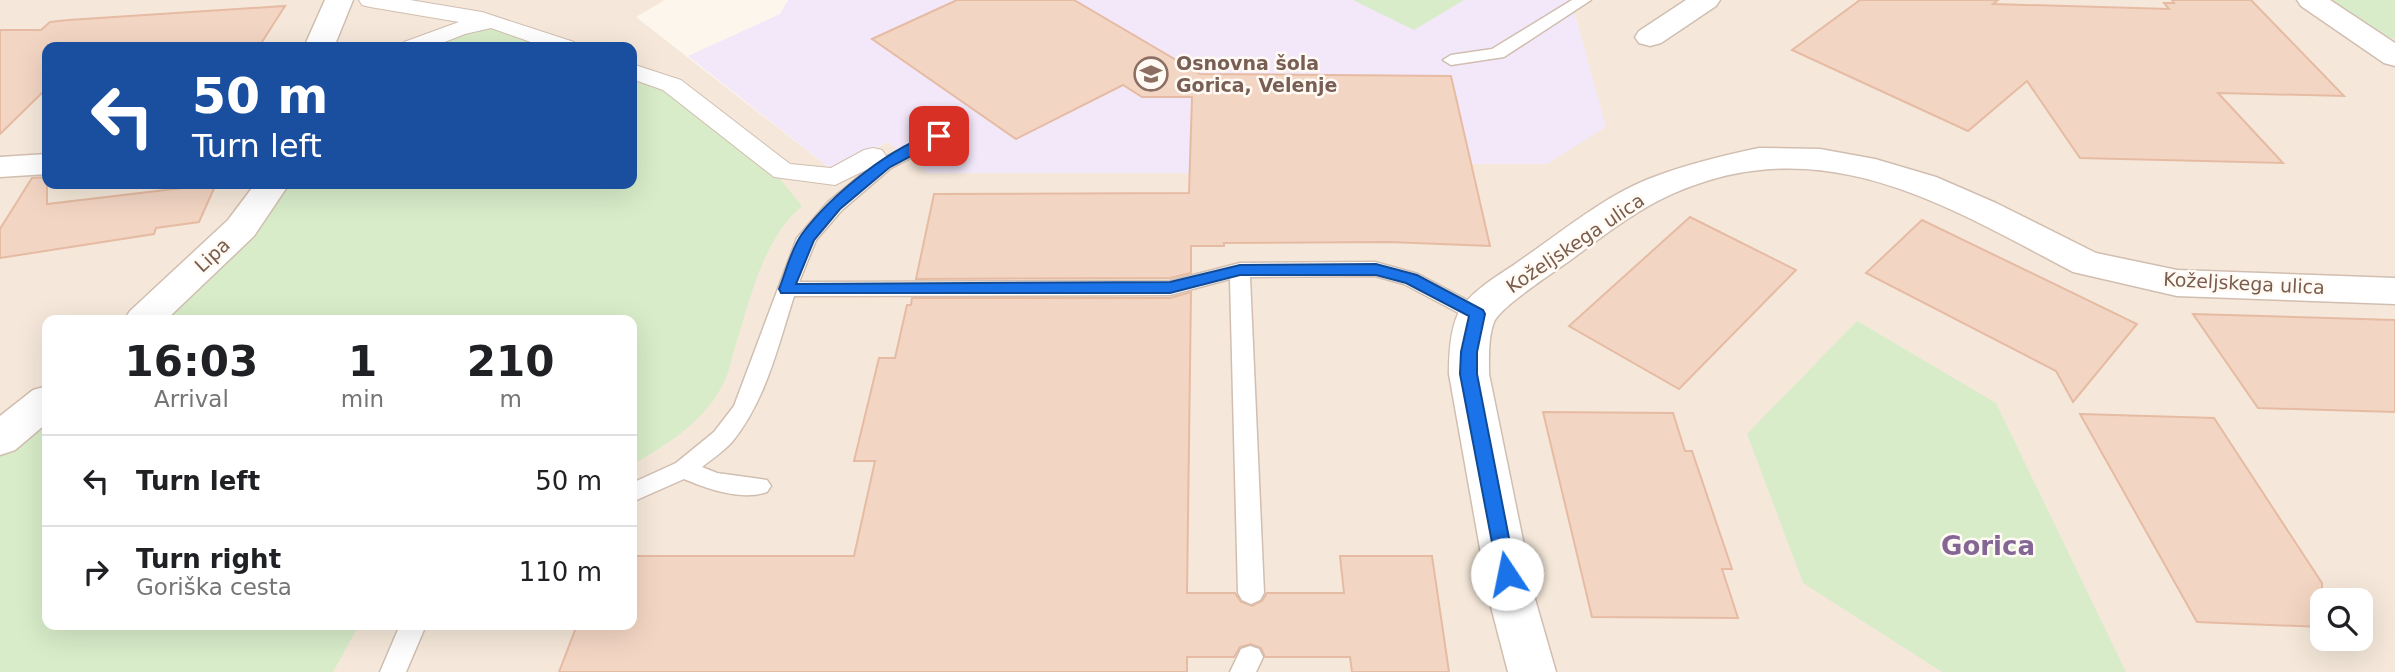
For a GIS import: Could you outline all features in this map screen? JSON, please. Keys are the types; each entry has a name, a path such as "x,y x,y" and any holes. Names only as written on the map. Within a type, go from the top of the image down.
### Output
{"street":[{"path":"321,42 339,0"},
{"path":"370,0 492,21 552,42"},
{"path":"1650,37 1706,0"},
{"path":"2311,0 2395,57"},
{"path":"425,42 458,29 492,21"},
{"path":"637,73 672,85 783,171 835,177 873,156"},
{"name":"Koželjskega ulica","path":"1477,314 1499,294 1605,218 1657,188 1713,168 1759,158 1820,159 1863,166 1924,185 1984,211 2086,263 2177,283 2395,290"},
{"path":"0,167 42,164"},
{"name":"Lipa","path":"148,315 241,228 268,189"},
{"path":"1477,314 1469,352 1469,374 1512,599 1532,672"},
{"path":"0,439 42,405"}],"lane":[{"path":"1451,60 1498,53 1583,0"},
{"path":"637,491 684,469 722,438 743,410 807,238 835,206 885,164 958,127"},
{"path":"786,289 1170,288 1240,270 1376,270 1411,279 1477,314"},
{"path":"1240,270 1251,593"},
{"path":"684,469 715,482 759,486"},
{"path":"393,672 411,630"}],"shaded area":[{"path":"0,0 665,0 636,17 832,170 888,142 929,173 1199,173 1605,126 1571,0 2395,0 2395,672 0,672"},
{"name":"Osnovna šola Gorica, Velenje","path":"788,0 1571,0 1606,127 1547,164 1200,163 1199,173 929,173 887,142 832,170 688,56 780,14"}],"green space":[{"path":"1353,0 1464,0 1414,30"},
{"path":"2329,0 2395,0 2395,39 2388,37"},
{"path":"483,20 528,31 556,42 408,42"},
{"path":"637,75 651,80 777,175 802,206 777,235 760,269 727,376 717,394 685,430 637,462 637,315 157,315 264,221 284,189 637,189"},
{"path":"1857,321 1996,403 2126,672 1942,672 1803,583 1747,434"},
{"path":"42,411 42,630 356,630 333,672 0,672 0,446"}],"building":[{"path":"957,0 1074,0 1200,74 1451,76 1490,246 1389,242 1224,243 1224,246 1191,246 1191,273 1170,278 916,279 934,194 1189,193 1192,97 1142,97 1123,85 1016,139 872,39"},
{"path":"1860,0 1998,0 1993,4 2169,9 2164,3 2174,3 2172,0 2251,0 2344,96 2218,93 2283,163 2080,158 2027,81 1968,131 1792,50"},
{"path":"285,6 262,42 42,42 42,93 0,134 0,30 41,30 50,22"},
{"path":"42,177 42,189 47,189 47,204 174,189 214,189 199,222 156,228 154,234 0,258 0,229 32,178"},
{"path":"1690,217 1796,270 1679,389 1569,326"},
{"path":"1922,220 2137,324 2073,402 2056,371 1866,273"},
{"path":"1191,292 1187,593 1235,593 1241,602 1252,606 1262,601 1267,593 1344,593 1340,556 1432,556 1449,672 1352,672 1350,657 1265,657 1261,648 1251,644 1240,647 1234,657 1187,657 1187,672 559,672 575,630 637,630 637,556 854,556 875,461 854,461 879,358 895,358 907,305 911,305 912,298 1170,298"},
{"path":"2193,314 2395,320 2395,412 2258,408"},
{"path":"1543,412 1673,413 1685,451 1692,451 1732,569 1722,569 1738,618 1592,617"},
{"path":"2080,414 2214,418 2322,583 2322,588 2310,588 2310,627 2197,622"}],"place":[{"name":"Osnovna šola Gorica, Velenje","path":"1151,74"}],"district":[{"name":"Gorica","path":"1988,546"}],"route":[{"path":"939,136 885,164 835,206 807,238 786,289 1170,288 1240,270 1376,270 1411,279 1477,314 1469,352 1469,374 1507,574"}]}
